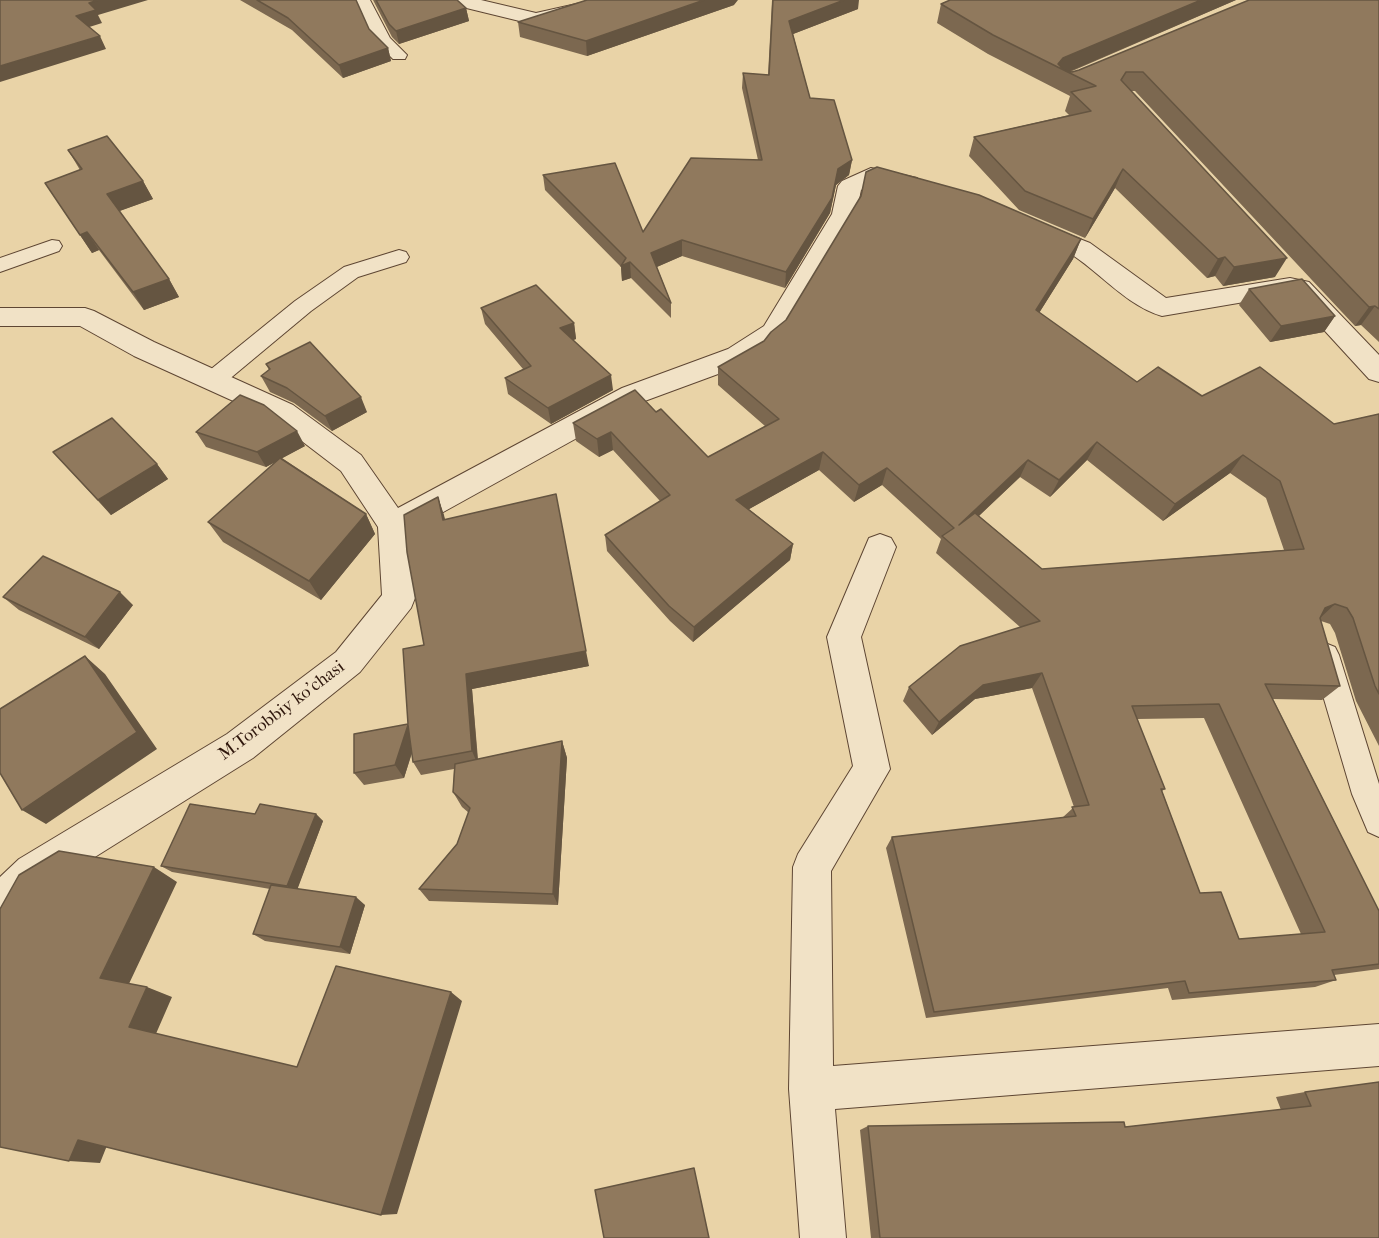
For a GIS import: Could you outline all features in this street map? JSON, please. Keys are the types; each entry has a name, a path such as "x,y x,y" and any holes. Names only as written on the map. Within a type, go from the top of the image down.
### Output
{"street":[{"path":"457,0 536,19 619,0"},
{"path":"393,525 632,395 738,356 772,332 844,214 850,186 871,175 936,189"},
{"path":"1009,218 1081,249 1132,288 1162,307 1290,276 1379,372"},
{"name":"M.Torobbiy ko'chasi","path":"0,317 85,317 144,349 284,412 351,463 393,525 399,598 348,662 240,746 33,873 0,903"},
{"path":"823,1238 811,1089 812,867 872,769 844,638 880,547"},
{"path":"811,1089 1379,1045"}],"lane":[{"path":"362,0 383,41 399,55"},
{"path":"0,265 52,246"},
{"path":"213,380 303,306 351,272 399,257"},
{"path":"1319,634 1367,794 1379,822"}],"building":[{"path":"0,0 98,0 89,3 96,10 76,16 100,36 0,66"},
{"path":"257,0 356,0 369,29 388,48 339,65 288,18"},
{"path":"376,0 457,0 466,8 396,31 389,24"},
{"path":"587,0 704,0 586,41 518,22"},
{"path":"773,0 844,0 789,21 810,98 834,100 852,160 838,169 832,198 786,272 682,240 651,253 671,303 630,262 621,266 626,258 543,175 615,163 643,232 691,158 762,160 743,73 769,75"},
{"path":"950,0 1201,0 1063,58 1058,64 1064,70 1072,72 1249,0 1379,0 1379,309 1375,306 1369,307 1143,72 1126,72 1121,80 1287,258 1234,267 1225,257 1218,259 1123,169 1093,219 1025,191 974,137 1091,111 1071,92 1096,86 993,35 941,4"},
{"path":"107,136 143,181 107,194 169,279 133,292 87,232 80,235 45,183 82,169 68,150"},
{"path":"877,167 979,195 1081,239 1036,310 1137,382 1158,367 1202,396 1260,367 1334,424 1379,414 1379,694 1353,618 1347,608 1335,604 1325,608 1320,618 1340,686 1265,684 1379,911 1379,964 1332,970 1336,980 1189,993 1185,981 934,1012 892,837 1076,816 1072,807 1089,805 1042,673 983,685 939,722 909,687 960,646 1040,621 942,536 954,528 887,468 859,485 823,452 736,500 793,544 694,627 669,606 605,535 670,495 611,432 597,439 573,423 635,390 656,412 661,409 708,457 779,419 718,367 764,341 786,320 861,196 866,172","holes":["1097,442 1175,504 1243,455 1280,481 1304,549 1042,569 975,513 959,525 1028,460 1059,480","1219,704 1325,932 1239,939 1221,892 1200,893 1161,789 1165,789 1132,706"]},
{"path":"1302,279 1335,316 1281,326 1249,289"},
{"path":"536,285 574,323 560,328 611,375 548,408 505,378 531,366 481,308"},
{"path":"310,342 361,397 325,416 287,388 261,376 270,369 266,364"},
{"path":"240,395 264,405 297,431 257,452 196,432"},
{"path":"112,418 157,464 98,500 53,452"},
{"path":"280,458 366,514 309,581 208,522"},
{"path":"556,494 586,651 466,674 472,751 413,762 408,725 395,765 354,773 354,734 408,724 403,649 424,645 407,552 404,515 438,497 443,520"},
{"path":"43,556 120,592 85,637 3,597"},
{"path":"85,656 137,732 22,810 0,773 0,709"},
{"path":"562,741 553,894 419,889 457,844 470,808 453,792 455,764"},
{"path":"190,804 255,814 260,804 316,814 287,886 161,866"},
{"path":"59,851 154,867 100,978 147,987 129,1027 297,1067 336,966 451,992 381,1215 78,1140 69,1161 0,1147 0,909 19,875"},
{"path":"271,885 356,897 340,947 253,934"},
{"path":"1379,1082 1379,1238 880,1238 868,1126 1124,1122 1125,1127 1311,1106 1305,1092"},
{"path":"694,1168 709,1238 604,1238 595,1190"}]}
